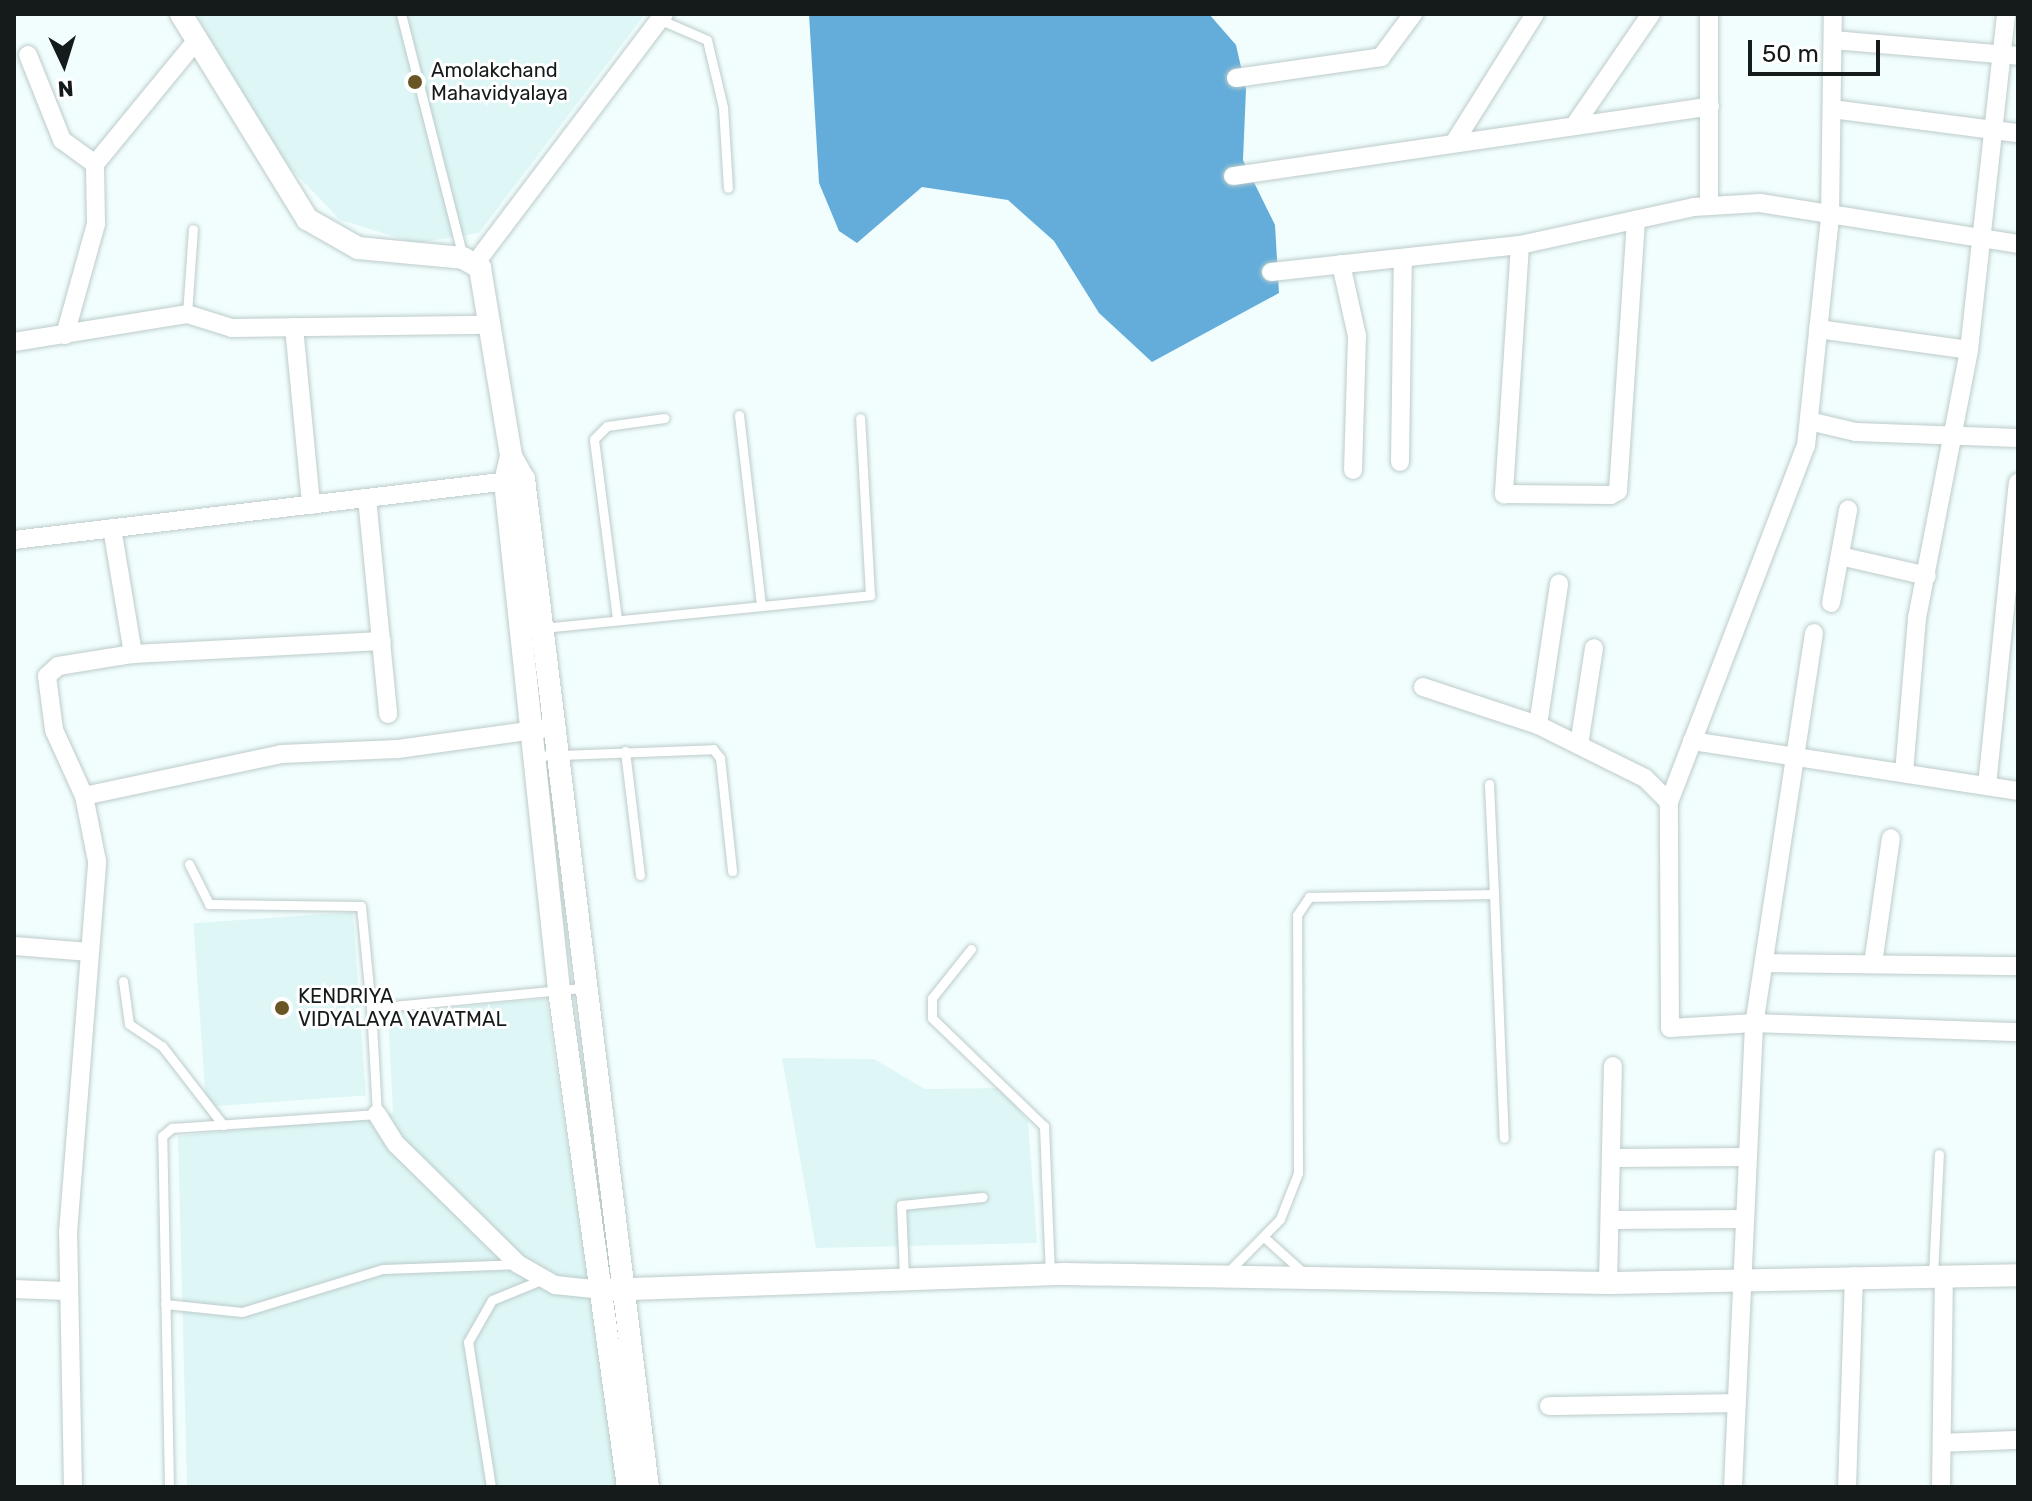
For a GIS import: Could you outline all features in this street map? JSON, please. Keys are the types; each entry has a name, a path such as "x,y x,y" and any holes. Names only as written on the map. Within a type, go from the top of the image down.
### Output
{"street":[{"path":"181,14 307,219 358,248 470,259"},
{"path":"1236,78 1381,57 1413,14"},
{"path":"1454,143 1535,14"},
{"path":"1574,126 1651,14"},
{"path":"1709,14 1709,206"},
{"path":"1833,14 1830,217 1809,421 1781,521 1669,802 1670,1028 1754,1023 2018,1032"},
{"path":"1904,773 1927,576 1956,434 1969,350 1994,131 2010,56 2006,14"},
{"path":"470,259 662,17"},
{"path":"1833,40 2010,56"},
{"path":"65,335 96,224 95,164 196,41"},
{"path":"28,55 62,140 95,164"},
{"path":"1233,176 1710,106"},
{"path":"1832,109 2018,133"},
{"path":"1271,272 1520,245 1709,206 1760,203 1980,241 2018,244"},
{"path":"1520,245 1504,494 1611,495 1618,491 1636,220"},
{"path":"1400,462 1403,258"},
{"path":"470,259 489,325 511,456 532,629 559,753 614,1290 628,1487"},
{"path":"1341,264 1357,336 1353,470"},
{"path":"14,342 187,314 222,327 489,325"},
{"path":"294,327 311,505"},
{"path":"1818,329 1969,350"},
{"path":"1809,421 1856,432 2018,438"},
{"path":"14,540 514,480"},
{"path":"1987,786 2018,483"},
{"path":"367,498 388,714"},
{"path":"1831,603 1848,510"},
{"path":"112,528 133,654"},
{"path":"1840,556 1927,576"},
{"path":"1538,725 1559,584"},
{"path":"532,629 531,730 559,990 648,1487"},
{"path":"1733,1487 1731,1403 1754,1023 1799,759 1814,633"},
{"path":"73,1487 66,1291 97,861 84,796 61,755 47,676 58,666 133,654 382,641"},
{"path":"1579,745 1594,648"},
{"path":"1423,687 1538,725 1645,778 1669,802"},
{"path":"84,796 281,754 398,749 555,728"},
{"path":"1692,741 2018,791"},
{"path":"1873,964 1891,838"},
{"path":"14,946 90,952"},
{"path":"1766,963 2018,966"},
{"path":"1608,1283 1613,1066"},
{"path":"377,1114 396,1144 518,1264 541,1280 614,1290 1050,1275 1608,1283 1741,1276 2018,1275"},
{"path":"1612,1158 1748,1157"},
{"path":"1610,1220 1744,1219"},
{"path":"1939,1275 1941,1487"},
{"path":"1847,1487 1854,1276"},
{"path":"14,1289 66,1291"},
{"path":"1549,1406 1731,1403"},
{"path":"1942,1443 2018,1440"}],"lane":[{"path":"401,14 470,259"},
{"path":"662,17 707,40 723,107 728,188"},
{"path":"187,314 193,229"},
{"path":"739,415 761,606"},
{"path":"617,619 594,439 607,426 664,418"},
{"path":"532,629 873,592 860,418"},
{"path":"625,751 640,875"},
{"path":"534,756 625,751 719,752 732,871"},
{"path":"1489,784 1504,1138"},
{"path":"169,1487 162,1136 223,1125 377,1114 361,906 209,904 189,864"},
{"path":"1224,1276 1265,1238 1292,1195 1301,1153 1300,906 1318,896 1494,894"},
{"path":"971,949 932,998 932,1018 1044,1126 1050,1275"},
{"path":"123,981 129,1024 162,1046 223,1125"},
{"path":"371,1008 583,988"},
{"path":"1939,1154 1939,1275"},
{"path":"904,1280 901,1205 983,1197"},
{"path":"1265,1238 1299,1261 1308,1278"},
{"path":"165,1304 242,1312 383,1269 518,1264"},
{"path":"491,1487 468,1342 492,1300 541,1280"}],"shaded area":[{"name":"Amolakchand Mahavidyalaya","path":"197,14 645,14 479,233 416,243 340,220 259,135"},
{"name":"KENDRIYA VIDYALAYA YAVATMAL","path":"353,912 366,1096 206,1107 193,923"},
{"path":"546,999 619,1487 187,1487 178,1136 393,1113 388,1013"},
{"path":"782,1058 874,1059 925,1089 1001,1088 1028,1121 1037,1243 816,1248"}],"water":[{"path":"809,14 1209,14 1236,45 1246,89 1243,160 1275,225 1279,293 1152,362 1099,313 1054,241 1008,200 922,187 857,243 839,231 819,183"}],"place":[{"name":"Amolakchand Mahavidyalaya","path":"415,82"},
{"name":"KENDRIYA VIDYALAYA YAVATMAL","path":"282,1008"}]}
